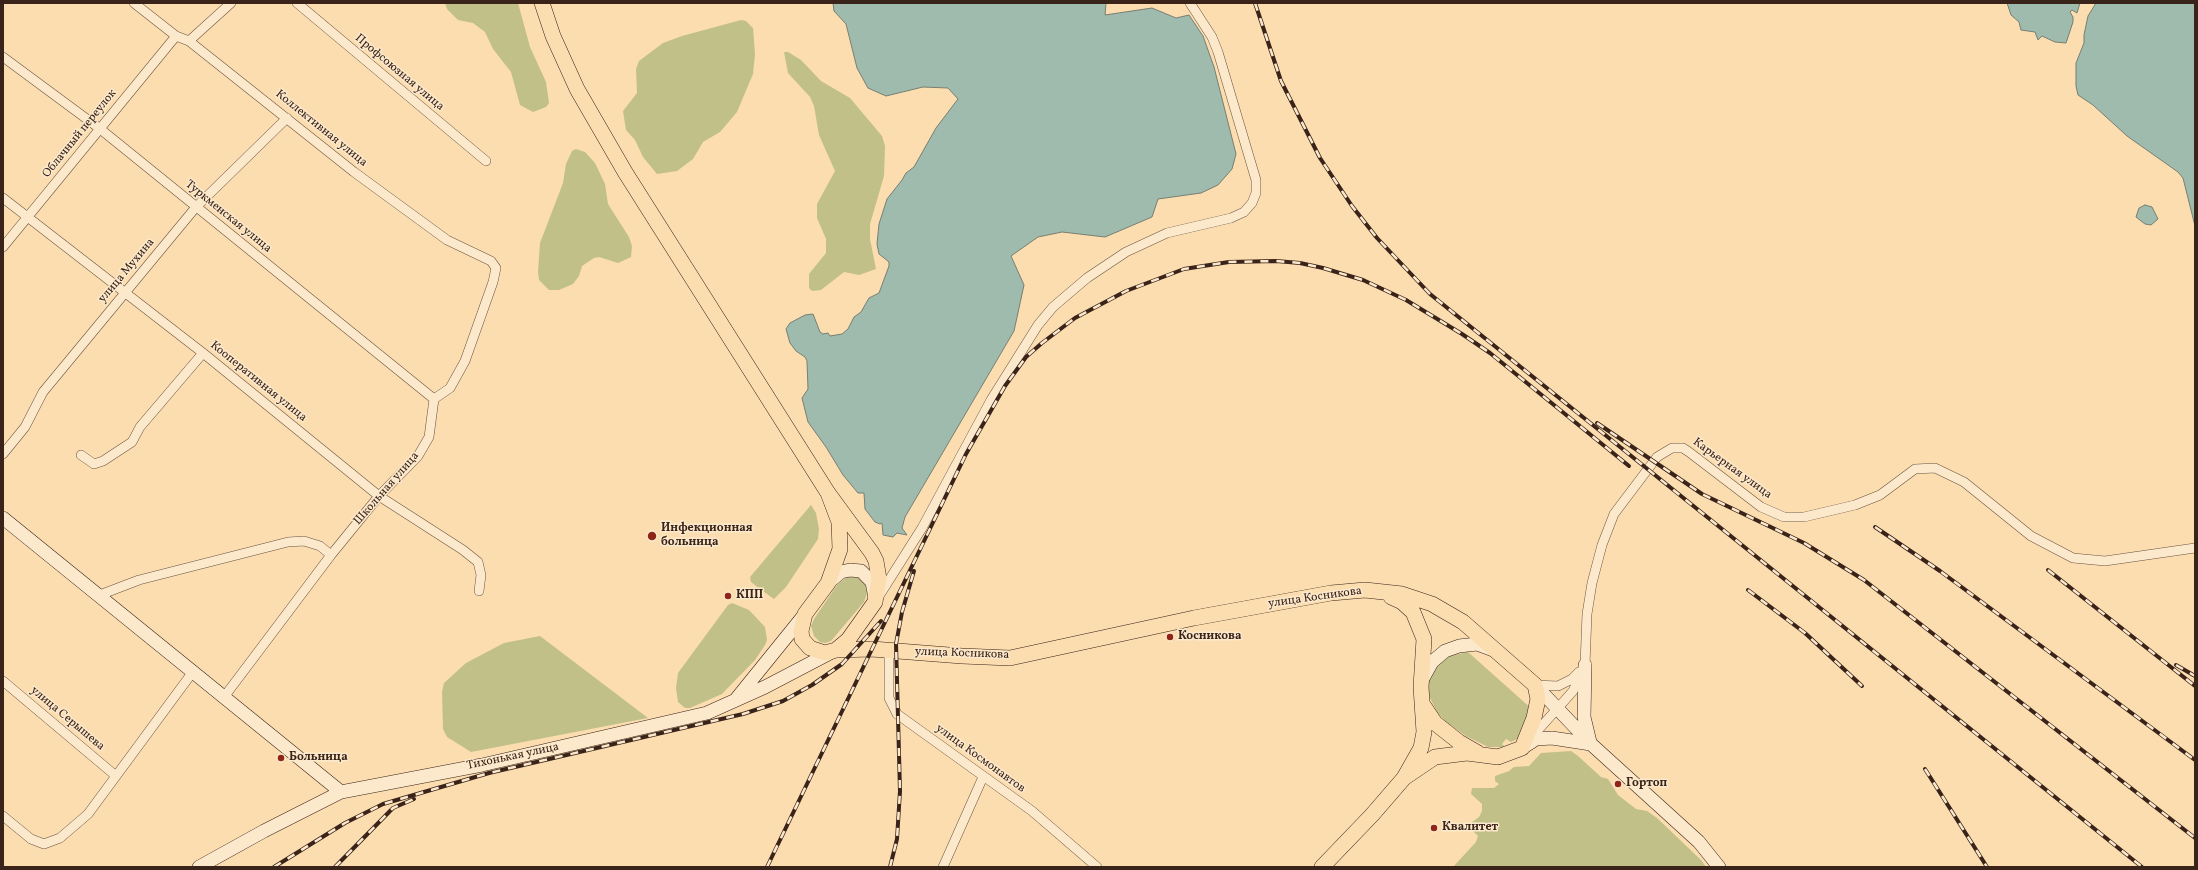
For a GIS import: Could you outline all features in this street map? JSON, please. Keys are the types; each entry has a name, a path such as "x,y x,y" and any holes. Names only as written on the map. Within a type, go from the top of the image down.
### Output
{"main road":[{"path":"542,3 553,36 577,89 625,172 828,494 872,553 876,562 879,579 875,602 848,640 833,652 814,651 805,644 801,631 805,614 828,583 839,556 841,540 839,522 828,494"},
{"path":"1322,867 1372,815 1404,778 1418,757 1423,740 1422,681 1424,639 1413,612 1402,602 1391,597 1365,590"},
{"name":"улица Косникова","path":"833,652 857,649 1010,658 1194,618 1331,593 1365,590 1402,594 1432,604 1463,622 1535,685"},
{"path":"1404,778 1435,756 1456,754 1498,757 1522,748 1537,708 1538,699 1535,685"},
{"path":"1422,702 1425,711 1435,723 1459,742 1480,755"}],"street":[{"name":"Коллективная улица","path":"134,3 176,36 189,41 354,172 441,236 491,261 496,268 493,282 466,361 450,388 434,398"},
{"path":"189,41 230,3"},
{"name":"Профсоюзная улица","path":"297,3 486,161"},
{"path":"875,602 922,528 991,400 1038,325 1053,307 1087,278 1126,252 1167,234 1231,218 1244,212 1252,203 1256,193 1254,172 1218,52 1212,37 1190,3"},
{"name":"Облачный переулок","path":"3,246 28,218 99,128 176,36"},
{"name":"Туркменская улица","path":"3,57 99,128 434,398"},
{"name":"улица Мухина","path":"3,454 25,427 43,392 196,207 287,118"},
{"name":"Кооперативная улица","path":"3,198 203,353 379,496 463,550 478,562 481,575 479,591"},
{"path":"81,455 94,464 99,463 132,442 140,427 203,353"},
{"name":"Школьная улица","path":"224,697 331,555 379,496 418,456 429,437 434,398"},
{"name":"Карьерная улица","path":"1585,665 1589,598 1597,563 1608,529 1620,505 1642,476 1661,453 1672,448 1683,448 1761,507 1784,517 1804,517 1855,505 1880,495 1915,469 1935,468 1964,482 2031,536 2073,558 2105,561 2195,548"},
{"path":"3,518 97,596 341,792"},
{"path":"97,596 139,580 288,542 304,541 320,546 331,555"},
{"path":"828,583 841,572 850,570 861,571 872,582 875,602"},
{"path":"733,702 805,614"},
{"path":"1422,681 1432,662 1445,651 1459,646 1477,644 1497,651"},
{"name":"улица Космонавтов","path":"888,651 890,698 897,714 1032,811 1097,867"},
{"name":"Тихонькая улица","path":"199,867 264,831 341,792 482,765 707,713 733,702 833,652"},
{"path":"1535,685 1551,686 1565,684 1585,665"},
{"path":"1522,748 1556,708 1573,691 1585,665"},
{"path":"1522,748 1536,739 1552,738 1591,744 1584,717 1585,665"},
{"path":"3,816 31,839 44,844 60,838 88,814 192,673"},
{"name":"улица Серышева","path":"3,681 116,776"},
{"name":"улица Косникова","path":"1535,685 1591,744 1699,842 1719,867"},
{"path":"943,867 983,777"}],"shaded area":[{"path":"445,3 518,3 530,47 546,82 549,103 546,107 533,112 520,105 511,72 493,49 485,32 473,23 458,20 447,9"},
{"path":"833,3 1106,3 1105,15 1152,8 1176,18 1189,15 1203,36 1214,67 1236,154 1232,169 1218,185 1201,193 1158,199 1152,217 1105,237 1062,232 1038,237 1011,256 1024,285 1014,331 905,517 902,528 907,535 897,533 893,537 883,535 882,523 880,524 875,522 865,509 864,493 858,493 843,475 826,447 808,422 802,398 808,389 807,361 805,357 796,351 790,343 786,329 790,323 805,315 813,314 820,332 823,334 828,333 830,336 842,334 848,329 854,317 861,312 869,298 879,293 889,266 889,262 879,254 877,244 879,224 887,199 906,173 914,167 936,128 958,99 948,88 923,87 886,96 868,88 857,68 846,24 834,11"},
{"path":"2007,3 2080,3 2077,13 2072,10 2070,12 2073,17 2073,22 2066,43 2055,42 2042,36 2038,40 2035,32 2021,30 2019,22 2011,15"},
{"path":"2096,3 2195,3 2195,226 2183,178 2178,172 2127,136 2093,105 2078,95 2076,86 2076,63 2084,43 2088,16"},
{"path":"741,20 746,21 753,28 755,54 753,74 737,112 720,132 703,142 693,159 677,171 657,174 643,157 635,140 626,130 623,111 637,93 636,69 639,61 663,43 682,36"},
{"path":"784,52 788,52 801,60 821,81 850,98 882,136 885,146 884,176 870,224 870,239 876,269 859,275 844,272 821,290 812,291 809,288 809,274 826,253 826,239 817,218 817,204 835,171 819,135 814,106 810,97 788,73"},
{"path":"576,149 585,152 595,163 605,184 608,204 629,237 632,246 631,257 618,263 599,257 594,258 582,266 579,276 573,284 559,290 549,290 539,280 538,272 540,243 563,183 566,164 572,151"},
{"path":"2145,205 2152,207 2158,219 2151,225 2145,224 2136,217 2139,208"},
{"path":"811,505 816,513 819,529 818,539 786,587 774,599 751,582 750,577"},
{"path":"852,576 864,579 868,590 864,602 831,641 825,643 820,642 814,636 811,626 814,619 837,585 847,577"},
{"path":"732,603 749,610 765,627 767,640 765,645 755,660 722,694 690,708 685,708 678,702 676,688 678,673 728,605"},
{"path":"540,636 648,718 471,752 447,737 443,729 442,692 444,683 466,663 504,643"},
{"path":"1468,652 1533,710 1521,737 1511,742 1506,739 1502,744 1505,747 1488,747 1466,736 1446,722 1437,712 1428,694 1429,675 1434,666 1448,656"},
{"path":"1571,751 1601,777 1608,779 1618,795 1636,809 1647,811 1657,818 1701,860 1706,867 1453,867 1476,842 1478,836 1470,828 1471,823 1479,817 1482,811 1482,804 1471,794 1472,788 1494,788 1499,784 1495,781 1495,776 1509,771 1514,767 1529,766 1541,753"}],"railway":[{"path":"1255,3 1281,81 1320,158 1352,206 1377,238 1430,294 2142,867"},
{"path":"767,867 966,454 1005,386 1026,357 1042,343 1075,318 1126,291 1184,269 1229,262 1276,261 1300,263 1363,280 1406,300 1490,353 1629,466"},
{"path":"1597,423 1702,494 1804,543 1864,580 2195,838"},
{"path":"1875,527 1940,571 2195,760"},
{"path":"2048,570 2195,686"},
{"path":"890,867 897,839 900,791 896,644 902,612 914,571"},
{"path":"1748,590 1805,633 1862,686"},
{"path":"274,867 345,823 383,804 489,773 743,714 783,701 812,685 842,664 881,621"},
{"path":"2176,665 2195,676"},
{"path":"1925,769 1987,867"},
{"path":"335,867 393,808 414,799"}],"place":[{"name":"Инфекционная больница","path":"652,536"},
{"name":"КПП","path":"728,596"},
{"name":"Косникова","path":"1170,637"},
{"name":"Больница","path":"281,758"},
{"name":"Гортоп","path":"1618,784"},
{"name":"Квалитет","path":"1434,828"}]}
